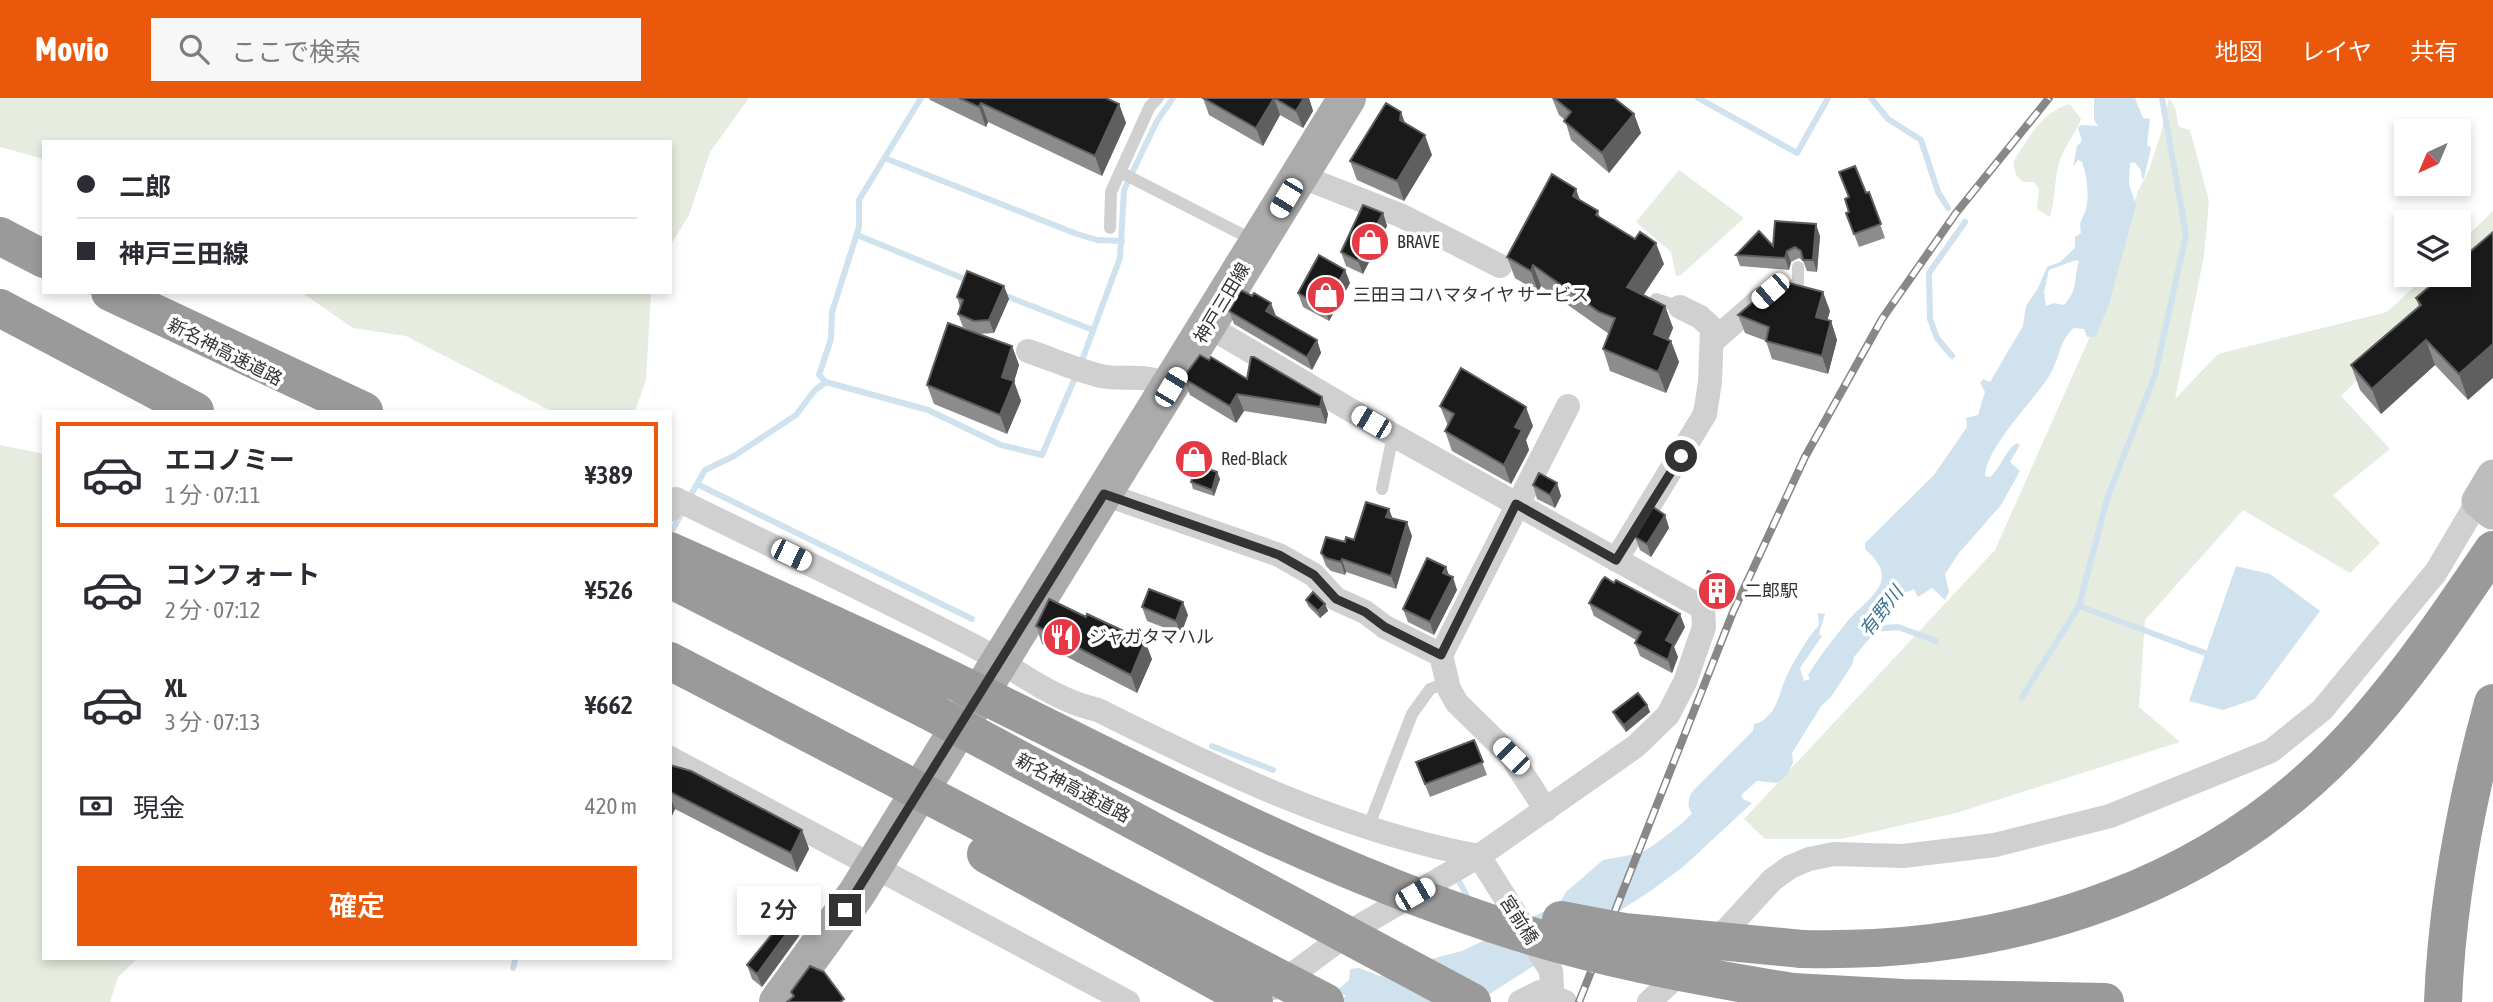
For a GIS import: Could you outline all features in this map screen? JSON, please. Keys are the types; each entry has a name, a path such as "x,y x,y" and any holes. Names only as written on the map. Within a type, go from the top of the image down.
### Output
{"highway":[{"path":"0,236 42,258"},
{"path":"113,294 363,410"},
{"name":"新名神高速道路","path":"113,294 339,410"},
{"path":"0,308 193,410"},
{"path":"1289,847 1532,914 1624,932 1802,949 1901,947 1999,934 2065,916 2133,892 2196,860 2254,823 2314,774 2366,723 2412,665 2493,550"},
{"path":"672,552 923,667 1289,847 1401,892 1499,926 1686,975 1793,992 1903,998 2105,1002"},
{"name":"新名神高速道路","path":"672,580 945,720 1472,1002"},
{"path":"672,662 1325,1002"},
{"path":"672,673 955,836 1254,1002"},
{"path":"2443,1002 2446,946 2459,848 2493,703"}],"main road":[{"name":"神戸三田線","path":"778,1002 874,867 1347,98"}],"street":[{"path":"1300,176 1402,216 1500,266"},
{"path":"1713,341 1770,291"},
{"path":"1616,560 1705,414 1712,328 1700,317 1680,307"},
{"path":"1208,326 1393,435 1703,608 1704,628 1685,682 1668,715 1636,746 1546,810 1483,863 1351,931 1254,1002"},
{"path":"1023,350 1105,377 1141,376 1159,379 1171,387"},
{"path":"1546,810 1511,756 1457,702 1441,655 1568,406"},
{"path":"1104,494 1279,555 1314,575 1336,599 1365,612 1385,627 1441,655"},
{"path":"1650,1002 1728,928 1772,880 1790,867 1809,859 1834,854 1903,856 1995,845 2110,816 2271,751 2322,710 2436,572 2488,497"},
{"path":"672,506 676,499 979,649 999,663 1078,705 1098,710 1247,783 1368,828 1483,863"},
{"path":"672,759 1128,1002"},
{"name":"宮前橋","path":"1483,863 1556,993"},
{"path":"1520,1002 1539,992 1556,993"}],"lane":[{"path":"1110,228 1111,192 1150,101"},
{"path":"1121,172 1259,243"},
{"path":"1770,291 1786,290 1798,283 1798,267"},
{"path":"1651,307 1656,299 1680,307"},
{"path":"1382,489 1393,435"},
{"path":"1368,828 1412,714 1430,689 1448,682"}],"shaded area":[{"path":"0,98 749,98 710,152 689,215 672,243 672,140 42,140 42,158 0,147"},
{"path":"2169,98 2175,107 2179,127 2190,130 2209,201 2204,256 2175,399 2218,354 2387,312 2414,287 2452,287 2341,396 2390,449 2333,495 2380,543 2350,573 2243,510 2145,620 2139,707 2180,742 1956,813 1841,839 1765,839 1744,819 1995,550 2096,323 2138,191 2149,170"},
{"path":"2070,104 2081,119 2059,161 2050,217 2037,209 2039,189 2034,182 2023,182 2016,175 2013,162 2043,120"},
{"path":"1679,170 1744,218 1681,275 1676,276 1671,252 1636,222"},
{"path":"2493,211 2493,247 2471,269 2471,232"},
{"path":"304,294 651,294 646,380 635,410 549,410 406,336 353,328"},
{"path":"0,445 42,454 42,960 136,960 118,977 110,1002 0,1002"}],"water":[{"path":"2094,98 2135,98 2143,118 2150,119 2147,145 2151,148 2144,178 2142,179 2141,170 2134,162 2130,163 2129,184 2136,205 2109,304 2096,336 2087,337 2084,329 2074,328 2069,333 2045,382 1994,450 1985,476 1990,477 1994,473 2017,443 2020,445 2010,462 2020,471 2001,505 1959,553 1945,574 1949,592 1945,600 1932,588 1918,597 1914,589 1899,595 1881,615 1874,633 1854,657 1852,665 1831,697 1822,705 1792,753 1793,762 1788,774 1777,783 1757,781 1741,795 1752,803 1683,867 1649,892 1477,1002 1340,1002 1346,995 1338,994 1333,985 1340,988 1349,980 1350,969 1359,968 1380,976 1393,969 1462,951 1543,912 1560,902 1566,892 1603,860 1641,853 1654,845 1681,824 1739,768 1745,770 1759,749 1752,740 1754,724 1762,721 1773,710 1792,665 1819,625 1818,613 1825,614 1819,634 1822,636 1800,668 1804,681 1810,679 1808,675 1842,628 1878,589 1881,571 1865,549 1865,543 1934,475 1967,427 1966,418 1978,415 1985,392 1980,383 1983,379 1990,382 2023,326 2026,306 2047,267 2060,262 2075,248 2075,237 2081,233 2080,224 2087,207 2088,194 2082,162 2078,160 2073,167 2077,146 2082,141 2078,128 2081,125 2098,126 2094,120","holes":["2079,261 2074,289 2069,299 2064,305 2054,303 2046,306 2044,292 2049,270"]},
{"path":"2236,566 2270,574 2320,611 2255,699 2223,710 2189,701"}],"building":[{"path":"959,98 1106,98 1119,104 1095,156 981,103 979,107"},
{"path":"1203,98 1274,98 1256,128"},
{"path":"1274,98 1304,98 1296,111"},
{"path":"1554,98 1614,98 1634,114 1602,153 1564,121 1571,112"},
{"path":"1386,103 1401,112 1400,120 1425,135 1397,181 1350,161"},
{"path":"1855,166 1866,193 1869,192 1881,224 1854,234 1846,213 1849,212 1845,199 1849,197 1839,172"},
{"path":"1552,174 1576,189 1573,196 1598,211 1596,215 1635,239 1640,232 1656,243 1627,287 1665,306 1654,334 1671,341 1658,372 1603,349 1615,318 1599,312 1533,265 1531,271 1507,257"},
{"path":"1363,205 1383,213 1358,261 1341,252"},
{"path":"1775,221 1816,224 1813,260 1803,260 1801,251 1795,247 1787,251 1785,258 1736,255 1759,231 1773,246"},
{"path":"2493,232 2493,344 2459,374 2426,340 2372,389 2351,365 2421,305 2416,298 2429,287 2471,287 2471,251"},
{"path":"1319,255 1345,270 1325,308 1298,293"},
{"path":"967,271 1004,286 989,320 974,321 958,314 963,300 957,297"},
{"path":"1778,280 1823,292 1816,317 1831,321 1822,356 1766,341 1769,327 1738,315"},
{"path":"1241,290 1252,296 1254,293 1271,303 1266,311 1317,340 1307,357 1229,311"},
{"path":"948,323 1012,346 1002,377 1014,381 1000,415 927,385"},
{"path":"1200,355 1209,360 1211,357 1247,379 1251,357 1254,357 1322,397 1320,407 1237,394 1230,406 1183,378"},
{"path":"1461,368 1526,407 1515,427 1522,430 1504,465 1445,431 1454,414 1440,406"},
{"path":"1197,465 1217,472 1212,490 1191,482"},
{"path":"1539,473 1557,483 1550,495 1533,485"},
{"path":"1366,502 1389,509 1386,517 1407,522 1391,576 1342,559 1341,562 1326,558 1321,553 1326,537 1345,542 1346,537 1354,540"},
{"path":"1653,507 1665,515 1647,544 1635,537"},
{"path":"1427,558 1446,567 1443,573 1453,577 1430,622 1403,609"},
{"path":"1708,571 1729,581 1723,595 1702,585"},
{"path":"1605,577 1614,583 1616,580 1680,614 1666,640 1673,644 1668,660 1635,643 1641,632 1589,603"},
{"path":"1149,589 1183,602 1176,621 1142,607"},
{"path":"1313,592 1325,604 1318,611 1306,600"},
{"path":"1049,599 1145,641 1131,675 1036,626"},
{"path":"1638,693 1647,705 1624,725 1613,712"},
{"path":"1474,740 1483,762 1425,784 1416,762"},
{"path":"672,766 691,771 802,830 791,853 672,793"},
{"path":"786,917 794,923 757,974 747,965"},
{"path":"810,966 824,972 844,999 840,1002 787,1002 794,996 791,992"}],"waterway":[{"path":"826,382 819,375 831,339 832,312 859,227 859,200 921,98"},
{"path":"1081,363 1120,258 1124,190 1157,121 1173,98"},
{"path":"1698,98 1797,153 1828,98"},
{"path":"1871,98 1888,119 1921,140 1938,192 1948,208"},
{"path":"2079,606 2107,499 2155,375 2186,235 2162,98"},
{"path":"887,159 1077,234 1097,240 1122,241"},
{"path":"1952,356 1937,338 1930,319 1929,273 1965,222"},
{"path":"857,235 972,282"},
{"path":"1001,294 1093,330"},
{"path":"689,498 705,470 734,456 796,415 815,390 826,382 928,410 1001,445 1042,455 1077,373"},
{"path":"697,484 972,619"},
{"path":"672,530 683,511"},
{"path":"2022,697 2079,606 2205,653"},
{"path":"1870,629 1898,627 1936,641"},
{"name":"有野川","path":"1707,803 1787,723"},
{"path":"1212,746 1273,770"},
{"path":"1460,883 1469,900"},
{"path":"513,968 515,960"}],"railway":[{"path":"1579,1002 1733,612 1805,457 1882,319 1956,213 2049,98"}],"place":[{"name":"BRAVE","path":"1370,242"},
{"name":"三田ヨコハマタイヤ サービス","path":"1326,295"},
{"name":"Red-Black","path":"1194,459"},
{"name":"二郎駅","path":"1717,591"},
{"name":"ジャガタマハル","path":"1062,637"}],"route":[{"path":"845,910 1104,494 1279,555 1314,575 1336,599 1365,612 1385,627 1441,655 1516,504 1616,560 1681,456"}]}
